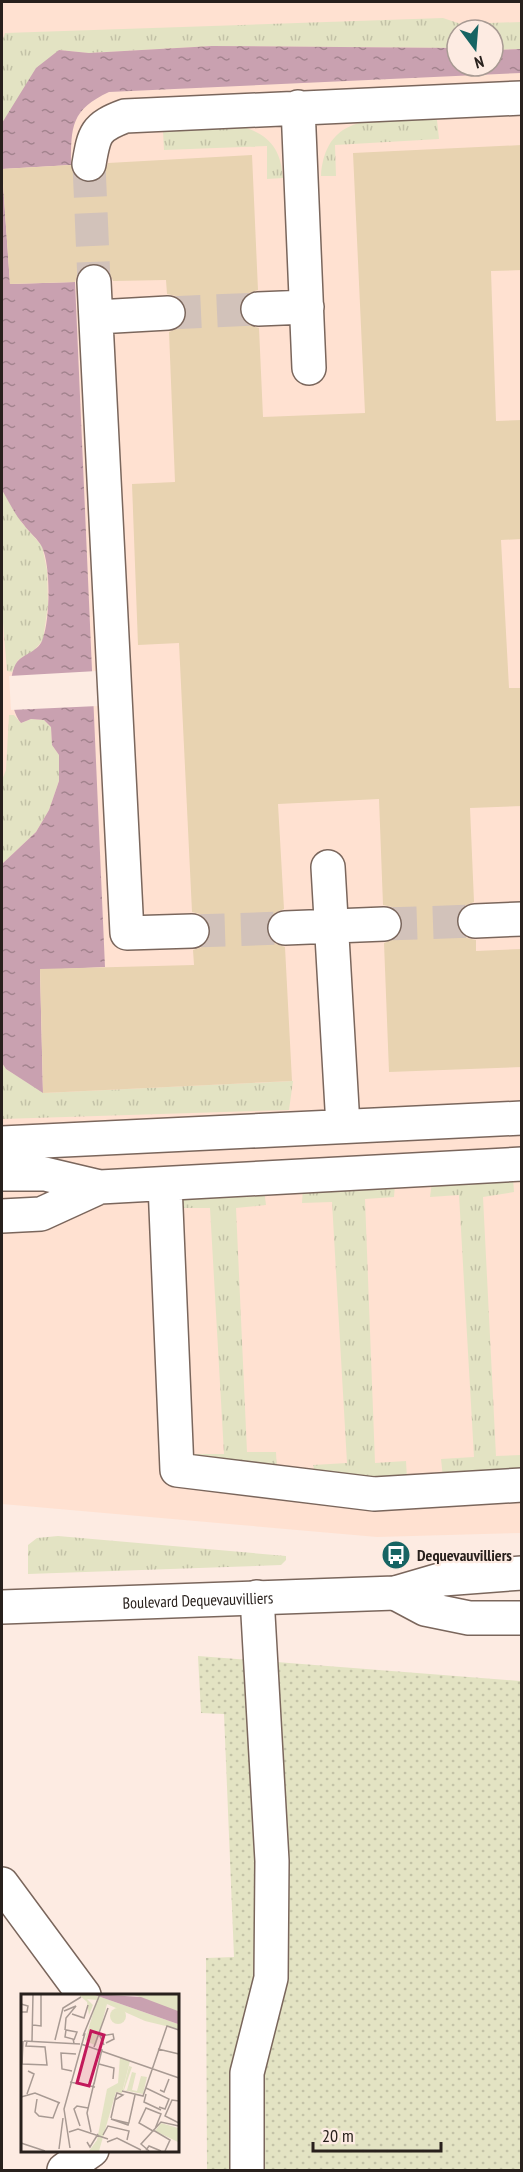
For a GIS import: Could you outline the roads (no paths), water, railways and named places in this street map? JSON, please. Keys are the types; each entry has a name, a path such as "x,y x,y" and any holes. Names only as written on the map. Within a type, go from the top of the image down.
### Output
{"main road":[{"path":"89,164 94,137 98,131 105,124 125,116 522,98"},
{"path":"298,107 309,368"},
{"path":"94,282 127,933 192,931"},
{"path":"258,309 307,307"},
{"path":"97,316 168,313"},
{"path":"328,867 343,1126"},
{"path":"475,921 522,919"},
{"path":"285,928 384,924"},
{"path":"2,1143 522,1118"},
{"path":"2,1174 45,1174 100,1187 522,1164"},
{"path":"165,1184 177,1470 374,1494 522,1485"},
{"path":"2,1216 41,1214 100,1187"},
{"name":"Boulevard Dequevauvilliers","path":"2,1607 395,1593 443,1579 522,1573"},
{"name":"Boulevard Dequevauvilliers","path":"395,1593 425,1609 469,1618 522,1618"},
{"path":"247,2170 247,2073 271,1978 272,1860 257,1597"},
{"path":"2,1884 83,1994"},
{"path":"64,2170 91,2151"}],"water":[{"path":"212,46 445,48 445,77 109,92 96,99 80,113 73,130 71,165 2,169 2,123 36,68 59,50 89,53"},
{"path":"521,49 521,73 505,74 505,50"},
{"path":"2,169 10,284 75,282 105,967 40,970 43,1093 6,1069 2,1063 2,864 36,832 49,810 59,781 59,755 52,745 51,727 44,720 31,719 21,723 14,710 11,693 12,676 17,662 35,649 43,638 47,618 48,592 47,566 42,547 18,517 2,490"}],"tunnel":[{"path":"89,164 94,282"},
{"path":"168,313 258,309"},
{"path":"384,924 475,921"},
{"path":"192,931 285,928"}],"place":[{"name":"Dequevauvilliers","path":"396,1555"}]}
